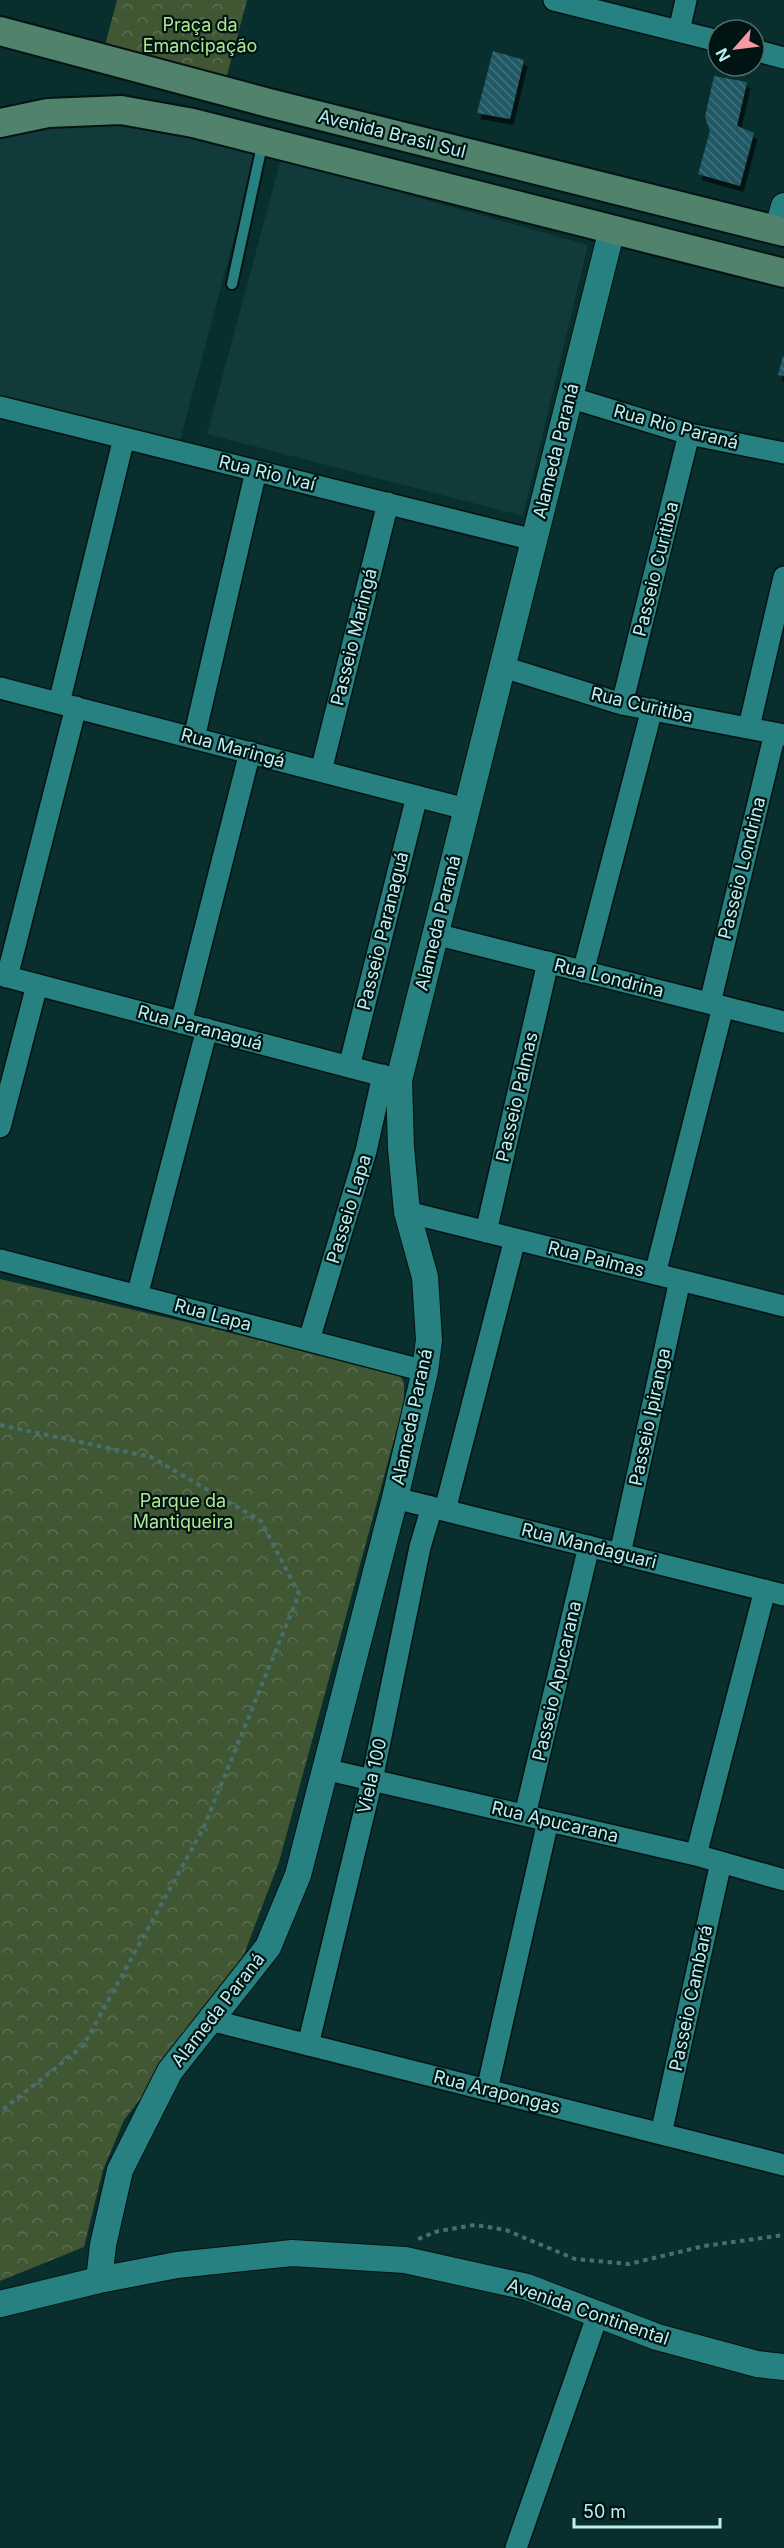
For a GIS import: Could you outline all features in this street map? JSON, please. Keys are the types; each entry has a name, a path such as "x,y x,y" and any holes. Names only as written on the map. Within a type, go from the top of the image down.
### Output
{"main road":[{"name":"Avenida Brasil Sul","path":"0,31 277,105 782,223"},
{"path":"0,123 48,113 121,110 193,123 784,273"}],"street":[{"path":"554,0 706,38"},
{"path":"679,31 686,0"},
{"path":"766,53 784,58"},
{"name":"Alameda Paraná","path":"99,2280 103,2246 120,2170 170,2071 268,1947 298,1875 395,1498 425,1371 429,1340 425,1277 407,1212 391,1078 435,934 612,229"},
{"name":"Rua Rio Paraná","path":"569,396 689,434 784,453"},
{"name":"Rua Rio Ivaí","path":"0,407 534,540"},
{"name":"Passeio Curitiba","path":"622,704 689,434"},
{"path":"4,976 67,705 124,438"},
{"path":"194,738 256,471"},
{"name":"Passeio Maringá","path":"321,771 387,503"},
{"path":"749,727 784,577"},
{"name":"Rua Curitiba","path":"502,667 622,704 779,734"},
{"name":"Rua Maringá","path":"0,688 466,809"},
{"path":"582,972 652,709"},
{"name":"Passeio Londrina","path":"716,1005 779,734"},
{"path":"181,1023 250,752"},
{"name":"Passeio Paranaguá","path":"350,1067 417,796"},
{"name":"Rua Londrina","path":"435,934 784,1022"},
{"name":"Passeio Palmas","path":"486,1232 548,962"},
{"name":"Rua Paranaguá","path":"4,976 391,1078"},
{"path":"0,1127 37,985"},
{"path":"655,1274 716,1005"},
{"path":"138,1296 207,1029"},
{"name":"Passeio Lapa","path":"309,1340 366,1151 391,1078"},
{"name":"Rua Palmas","path":"407,1212 784,1306"},
{"path":"438,1509 515,1239"},
{"name":"Rua Lapa","path":"0,1260 425,1371"},
{"name":"Passeio Ipiranga","path":"620,1554 680,1280"},
{"name":"Rua Mandaguari","path":"395,1498 775,1592"},
{"name":"Viela 100","path":"308,2044 372,1780 420,1547 438,1509"},
{"name":"Passeio Apucarana","path":"525,1815 589,1546"},
{"path":"696,1855 775,1592"},
{"name":"Rua Apucarana","path":"324,1769 696,1855 784,1880"},
{"path":"487,2090 548,1821"},
{"name":"Passeio Cambará","path":"661,2134 721,1862"},
{"name":"Rua Arapongas","path":"210,2020 784,2165"},
{"name":"Avenida Continental","path":"0,2304 99,2280 177,2265 292,2253 405,2260 527,2287 657,2337 757,2364 784,2367"},
{"path":"516,2548 598,2314"}],"lane":[{"path":"232,284 263,141"}],"path":[{"path":"0,1425 152,1456 261,1521 299,1594 203,1829 83,2046 0,2112"},
{"path":"409,2243 438,2231 475,2225 506,2230 575,2259 629,2264 705,2246 784,2235"}],"shaded area":[{"path":"104,111 258,148 178,448 0,402 0,127"},
{"path":"281,159 588,245 523,516 207,434"}],"green space":[{"name":"Praça da Emancipação","path":"117,0 247,0 226,79 104,49"},
{"name":"Parque da Mantiqueira","path":"0,1279 398,1371 404,1383 404,1403 279,1862 237,1973 124,2120 103,2170 84,2247 0,2281"}],"building":[{"path":"493,51 524,60 510,119 477,113"},
{"path":"714,78 747,82 737,126 754,133 740,186 698,174 710,131 705,117"},
{"path":"784,356 784,376 778,375"}]}
